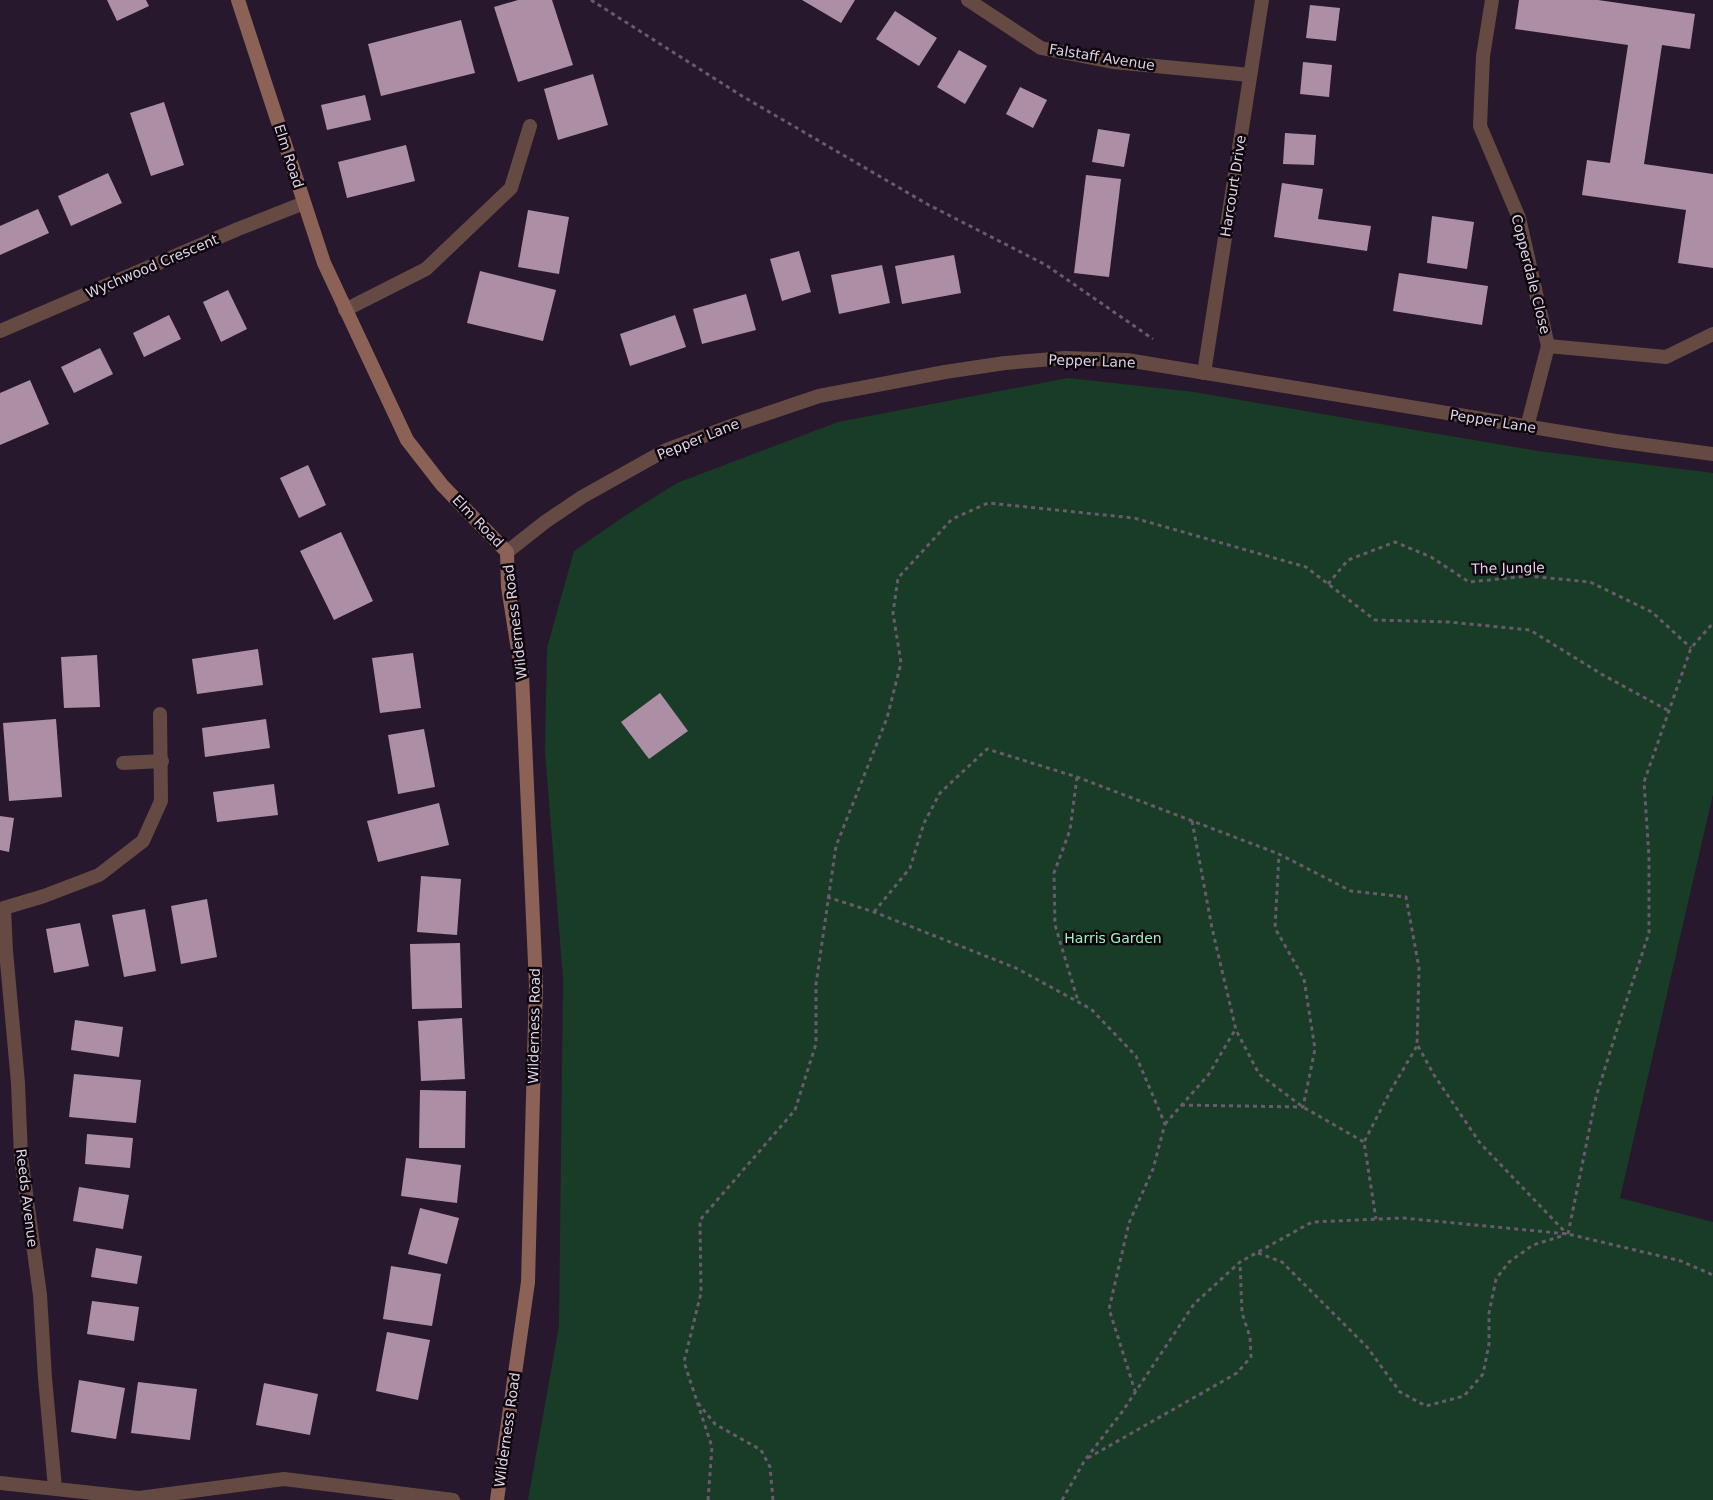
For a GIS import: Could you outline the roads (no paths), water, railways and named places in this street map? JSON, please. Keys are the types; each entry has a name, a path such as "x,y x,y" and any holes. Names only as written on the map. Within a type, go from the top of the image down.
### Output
{"main road":[{"name":"Elm Road","path":"238,0 324,263 408,440 442,485 507,552"},
{"name":"Wilderness Road","path":"497,1500 528,1282 536,985 522,675 508,587 507,552"}],"street":[{"name":"Falstaff Avenue","path":"968,0 1041,48 1112,62 1250,75"},
{"name":"Harcourt Drive","path":"1204,373 1262,0"},
{"name":"Copperdale Close","path":"1492,0 1483,56 1480,126 1519,218 1548,346 1527,427"},
{"path":"346,310 426,269 512,188 530,126"},
{"name":"Wychwood Crescent","path":"0,331 228,233 304,203"},
{"name":"Copperdale Close","path":"1548,346 1666,357 1713,334"},
{"name":"Pepper Lane","path":"507,552 545,522 582,497 666,450 742,422 819,396 953,370 1065,358 1127,360 1527,427 1713,454"},
{"name":"Reeds Avenue","path":"55,1488 40,1295 21,1157 18,1083 2,908 44,896 99,875 142,841 161,801 160,714"},
{"path":"123,763 162,761"},
{"path":"0,1483 139,1498 284,1479 453,1500"}],"park label":[{"name":"Harris Garden","path":"1113,938"}]}
